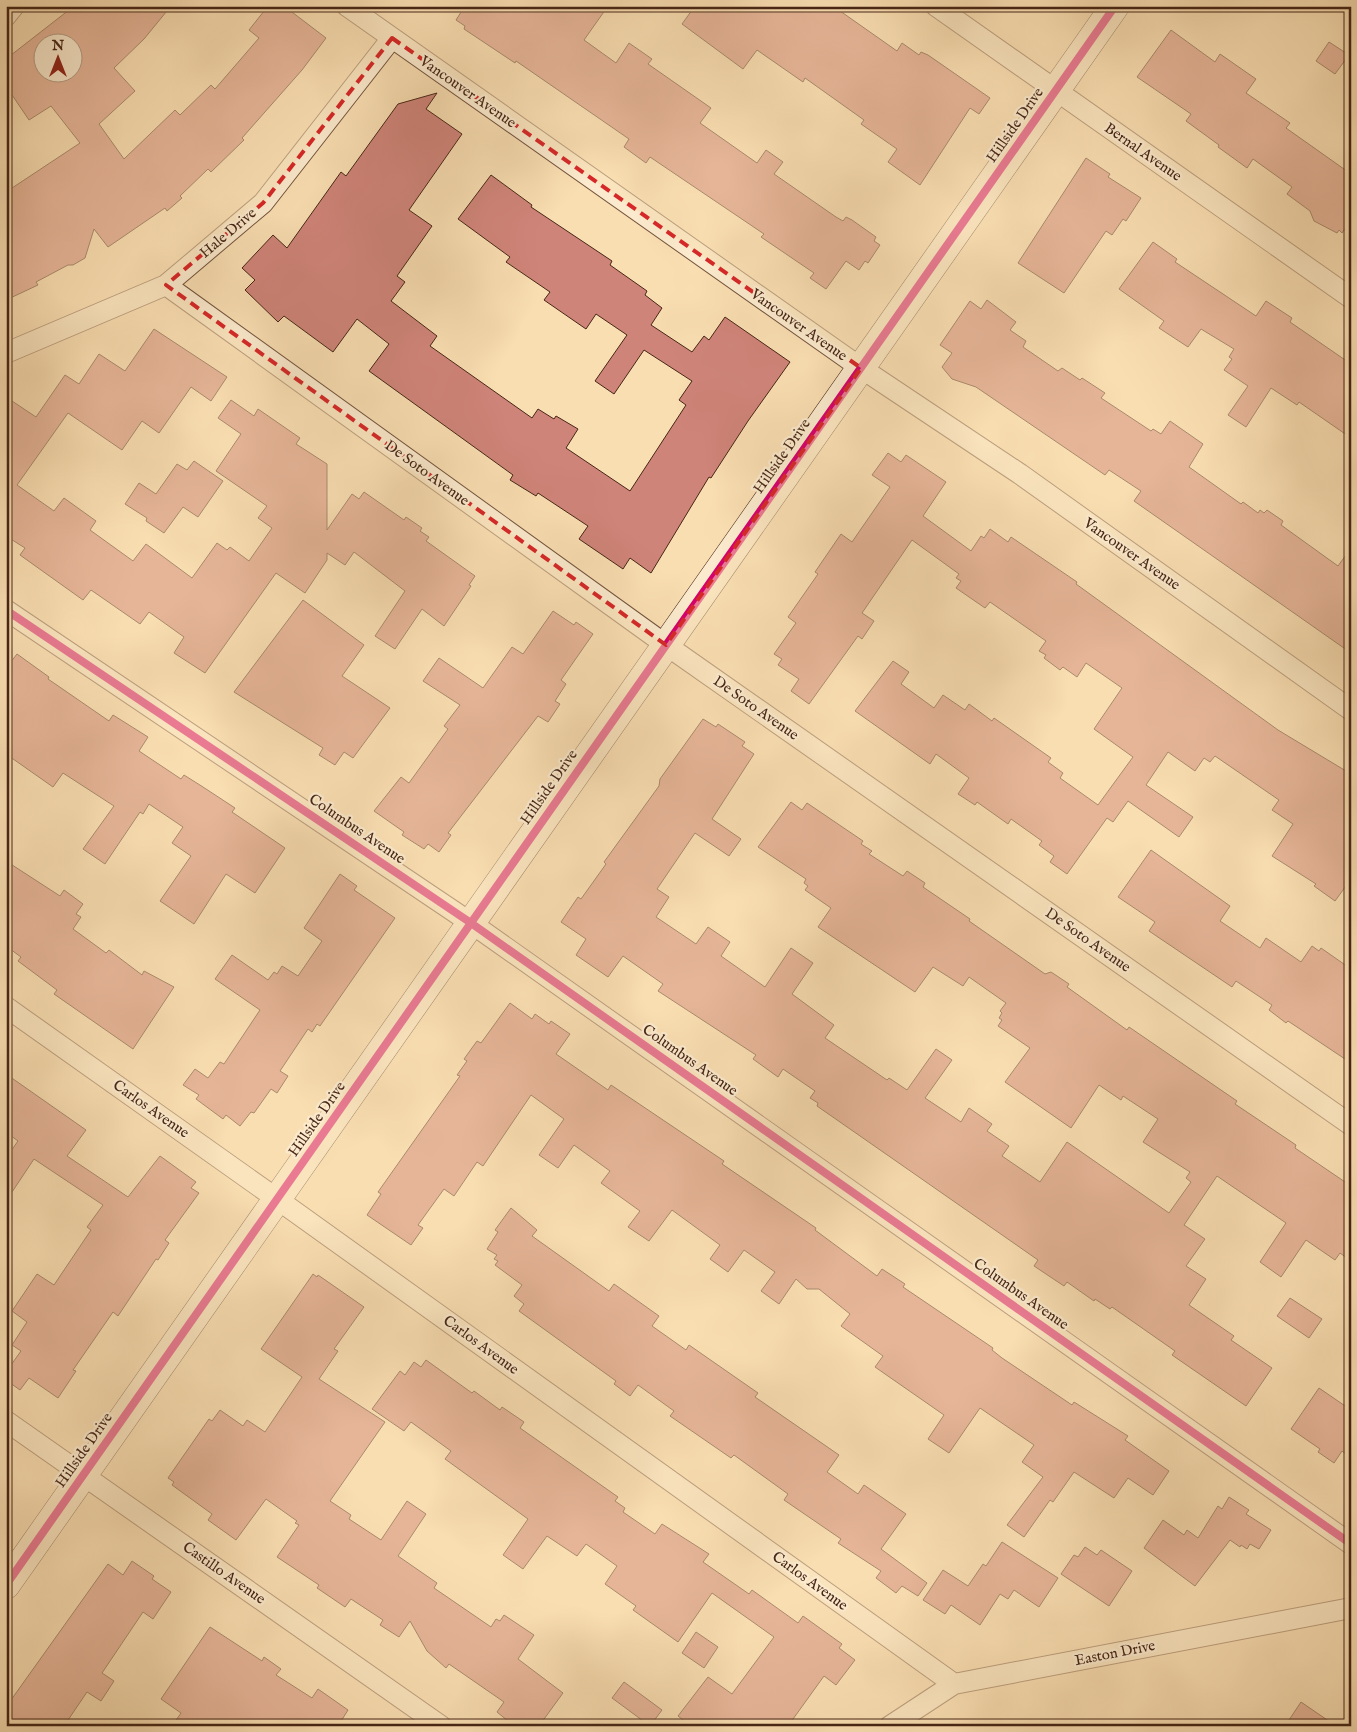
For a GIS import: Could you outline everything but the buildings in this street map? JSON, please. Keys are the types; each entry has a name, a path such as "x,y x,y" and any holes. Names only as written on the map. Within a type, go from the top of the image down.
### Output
{"main road":[{"name":"Hillside Drive","path":"6,1584 1115,6"}],"street":[{"path":"6,16 14,6"},
{"name":"Vancouver Avenue","path":"347,6 861,368 1020,474 1351,710"},
{"name":"Bernal Avenue","path":"936,6 1351,298"},
{"name":"Hale Drive","path":"6,353 166,286 263,203 392,38"},
{"name":"De Soto Avenue","path":"166,286 666,645 1351,1125"},
{"name":"Columbus Avenue","path":"6,610 471,923 1351,1544"},
{"name":"Carlos Avenue","path":"6,1007 954,1684"},
{"name":"Castillo Avenue","path":"6,1421 441,1726"},
{"name":"Easton Drive","path":"890,1726 954,1684 1351,1608"}],"highlighted area":[{"path":"392,38 861,368 666,645 166,285 263,203"}],"cycle path":[{"path":"6,1585 1115,6"},
{"path":"6,610 471,923 1351,1544"}]}
